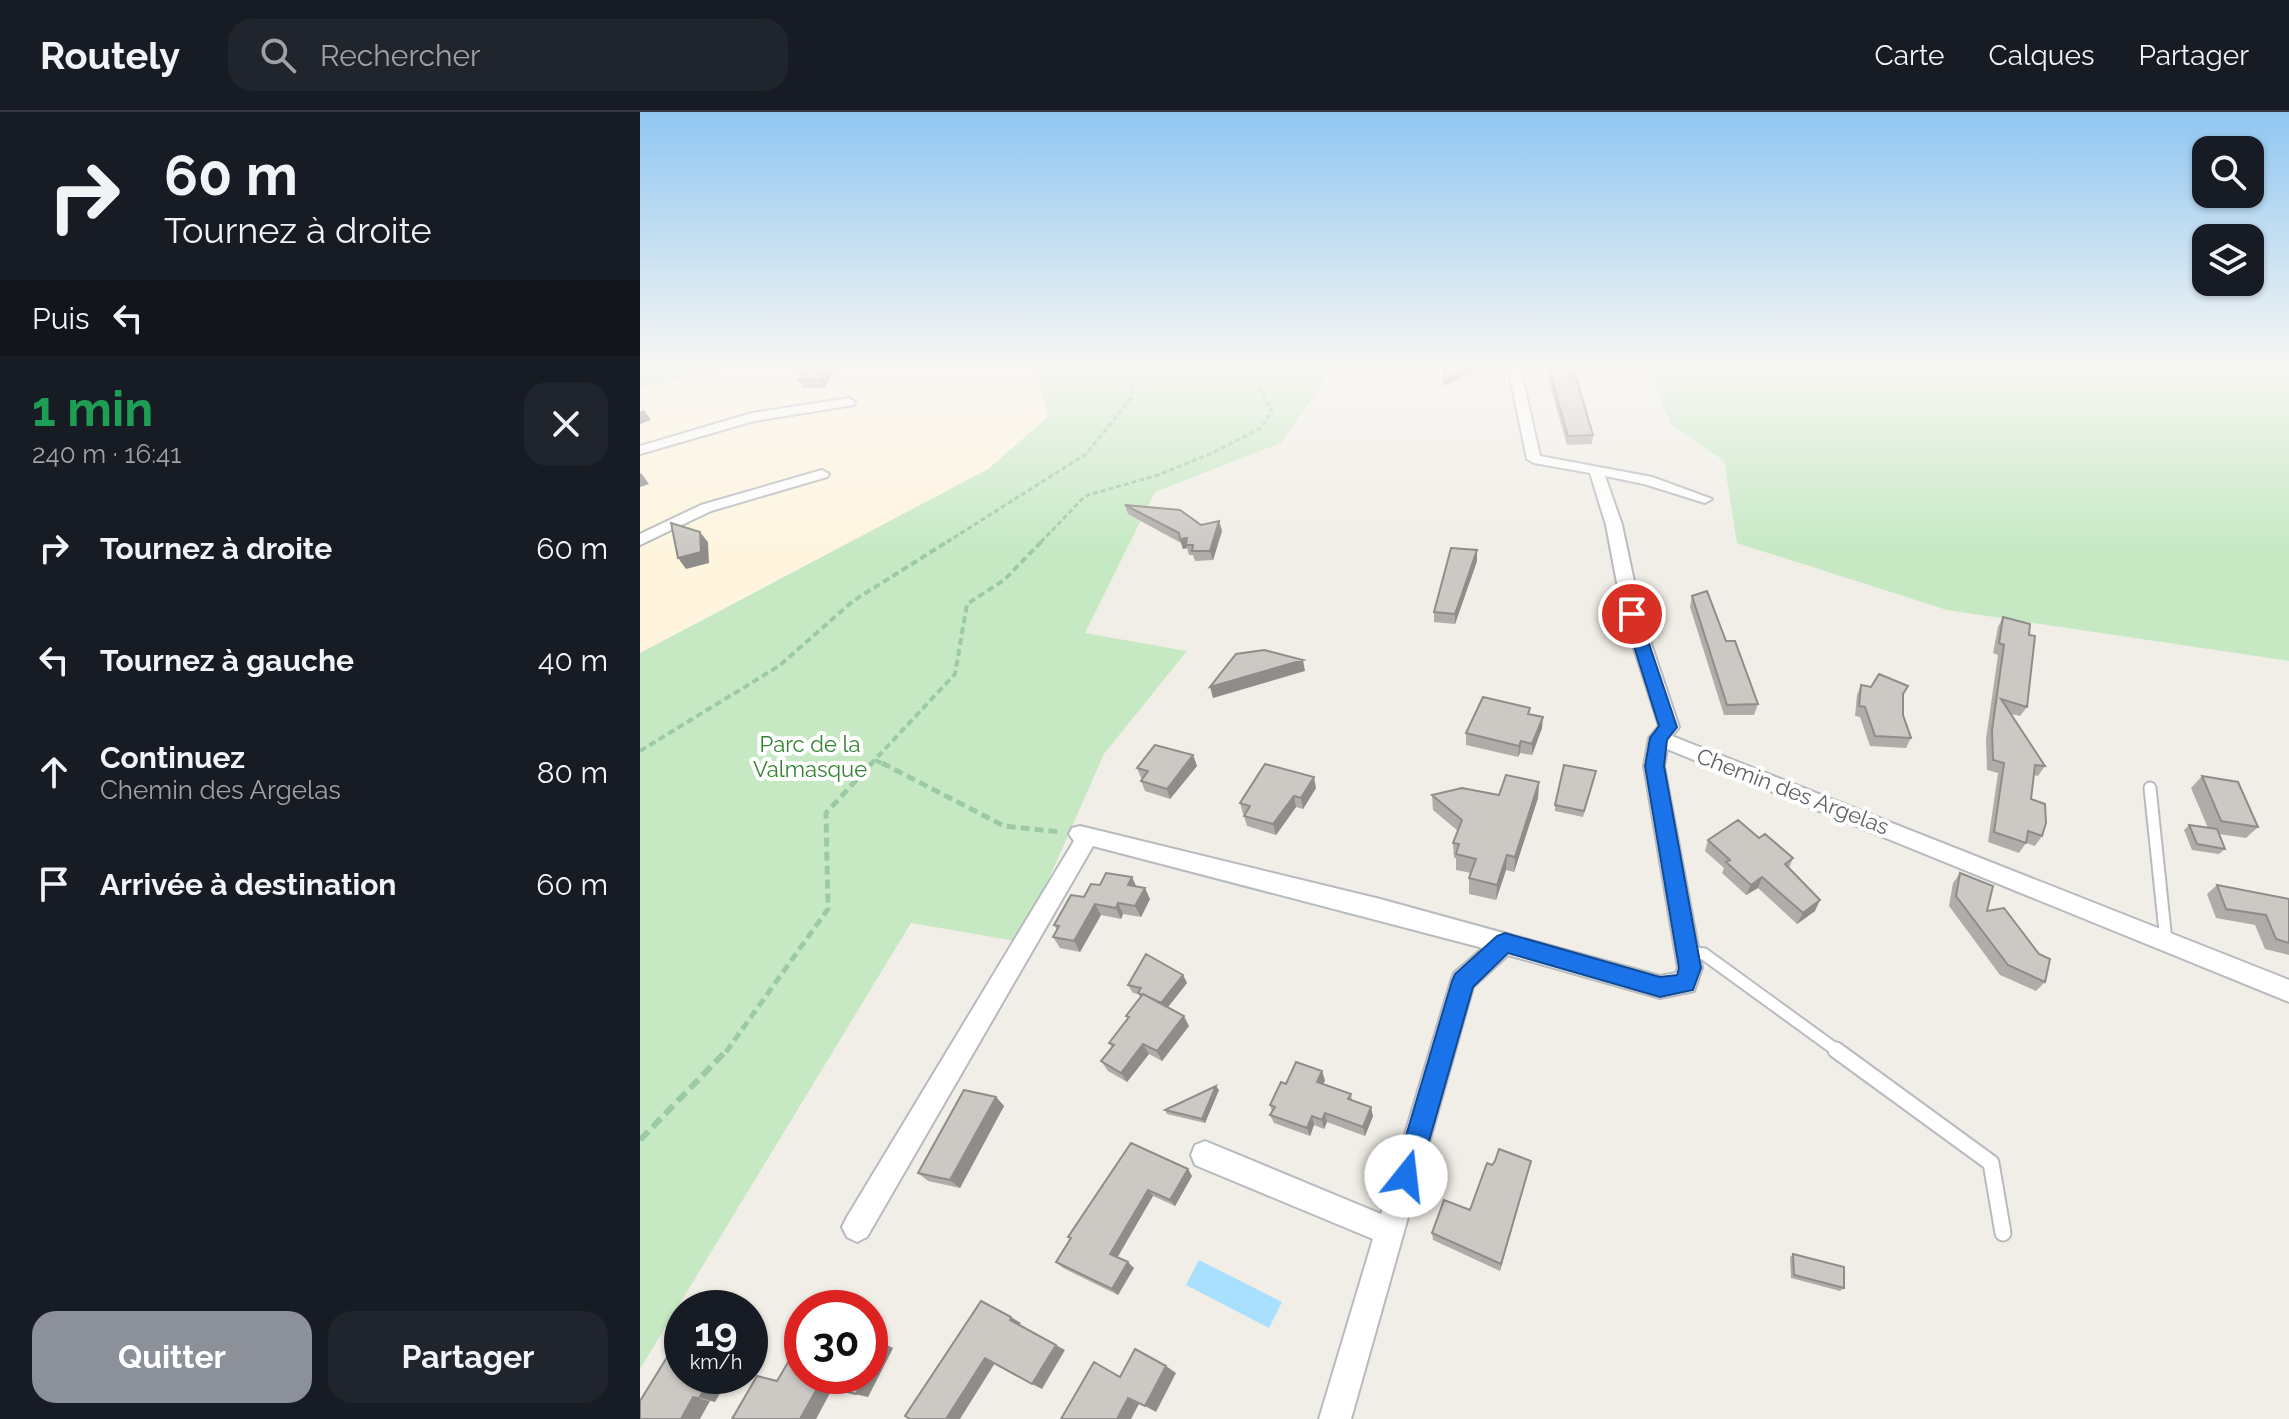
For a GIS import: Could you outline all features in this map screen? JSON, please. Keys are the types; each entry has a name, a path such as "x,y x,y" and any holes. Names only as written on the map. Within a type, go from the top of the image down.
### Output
{"street":[{"path":"640,450 715,428"},
{"path":"1527,428 1534,459 1647,480 1705,499"},
{"path":"857,1227 1084,835 1505,943 1660,987 1685,983 1690,968 1654,766 1659,738 1669,727 1632,614 1614,525 1596,470"},
{"path":"640,540 706,508 822,474"},
{"name":"Chemin des Argelas","path":"1659,738 2289,991"},
{"path":"1335,1419 1463,981 1505,943"},
{"path":"1205,1155 1390,1232"}],"lane":[{"path":"2150,788 2166,941"},
{"path":"1687,952 1704,954 1991,1163 2003,1233"}],"path":[{"path":"640,751 779,666 853,601 1086,454 1107,428"},
{"path":"640,1140 721,1059 828,909 826,813 955,674 967,604 1004,580 1085,496 1158,475 1210,454 1261,428"},
{"path":"875,760 1004,826 1084,835"}],"shaded area":[{"name":"Parc de la Valmasque","path":"640,428 1292,428 1281,443 1155,492 1085,633 1187,651 1104,754 1021,942 911,923 673,1290 664,1290 664,1304 640,1341"}],"green space":[{"name":"Parc de la Valmasque","path":"1035,428 1292,428 1281,443 1155,492 1085,633 1187,651 1104,754 1021,942 911,923 688,1290 664,1290 664,1330 640,1369 640,653 988,469"},
{"path":"1677,428 2289,428 2289,661 1947,610 1737,543 1724,461"}],"water":[{"path":"1199,1260 1282,1302 1269,1328 1186,1285"}],"building":[{"path":"1566,428 1591,428 1593,435 1568,436"},
{"path":"1125,505 1180,510 1201,525 1219,521 1210,551 1192,551 1193,545 1186,545 1187,538 1180,539 1179,533"},
{"path":"671,523 700,532 701,552 678,558"},
{"path":"1451,548 1477,550 1455,614 1434,612"},
{"path":"1707,591 1726,641 1735,641 1758,704 1727,705 1692,596"},
{"path":"2003,617 2030,624 2029,635 2035,636 2027,707 2001,699 2045,766 2035,765 2031,799 2045,804 2046,823 2042,836 2028,831 2026,843 1994,832 2004,763 1993,760 1992,730 2004,645 1999,643"},
{"path":"1264,650 1303,660 1210,687 1236,654"},
{"path":"1879,674 1908,686 1903,694 1903,715 1911,738 1875,736 1865,707 1859,706 1861,685 1871,687"},
{"path":"1483,697 1530,708 1528,714 1543,717 1532,744 1521,741 1519,746 1466,733"},
{"path":"1155,745 1193,755 1167,789 1141,781 1148,771 1137,768"},
{"path":"1265,764 1314,777 1301,798 1294,796 1273,824 1244,816 1250,806 1240,803"},
{"path":"1564,765 1596,771 1584,811 1555,805"},
{"path":"1506,775 1539,782 1515,857 1507,855 1497,885 1469,878 1476,859 1456,854 1459,844 1453,843 1462,820 1432,795 1462,788 1499,795"},
{"path":"2202,776 2238,782 2258,827 2221,821"},
{"path":"1738,820 1759,838 1765,834 1793,858 1785,864 1820,900 1803,913 1762,877 1751,885 1726,862 1730,860 1708,840"},
{"path":"2189,825 2217,829 2225,849 2197,844"},
{"path":"1106,873 1132,877 1128,885 1145,888 1135,906 1118,903 1116,908 1095,904 1074,941 1053,937 1059,926 1054,925 1071,895 1084,897 1091,884 1100,885"},
{"path":"1960,873 1993,886 1987,911 2004,908 2039,954 2050,959 2045,982 2008,965 1956,896"},
{"path":"2217,885 2289,899 2289,943 2276,939 2266,915 2226,909"},
{"path":"1146,954 1183,975 1161,1003 1138,993 1141,988 1128,985"},
{"path":"1143,994 1184,1016 1157,1051 1143,1044 1121,1073 1101,1061 1114,1045 1109,1043"},
{"path":"1296,1062 1322,1071 1317,1082 1351,1094 1348,1099 1371,1107 1363,1127 1325,1113 1322,1120 1312,1116 1307,1128 1270,1115 1275,1107 1270,1105 1281,1082 1286,1084"},
{"path":"1216,1086 1202,1119 1165,1110"},
{"path":"964,1090 996,1097 950,1180 918,1173"},
{"path":"1131,1143 1188,1169 1170,1200 1148,1190 1110,1254 1128,1262 1112,1289 1056,1262 1071,1238 1068,1237"},
{"path":"1499,1149 1531,1161 1501,1264 1432,1233 1444,1200 1470,1210 1487,1163 1492,1165"},
{"path":"1793,1254 1844,1267 1844,1288 1794,1275"},
{"path":"981,1301 1056,1345 1032,1384 985,1358 946,1419 910,1419 905,1416"},
{"path":"1135,1349 1166,1366 1145,1406 1128,1398 1117,1419 1061,1419 1094,1362 1120,1377"},
{"path":"664,1362 664,1394 701,1394 699,1398 693,1397 681,1419 640,1419 640,1401"},
{"path":"784,1369 784,1394 814,1394 800,1419 732,1419 747,1394 768,1394 768,1379 777,1381"}],"route":[{"path":"1406,1176 1463,981 1505,943 1660,987 1685,983 1690,968 1654,766 1659,738 1669,727 1632,614"}]}
